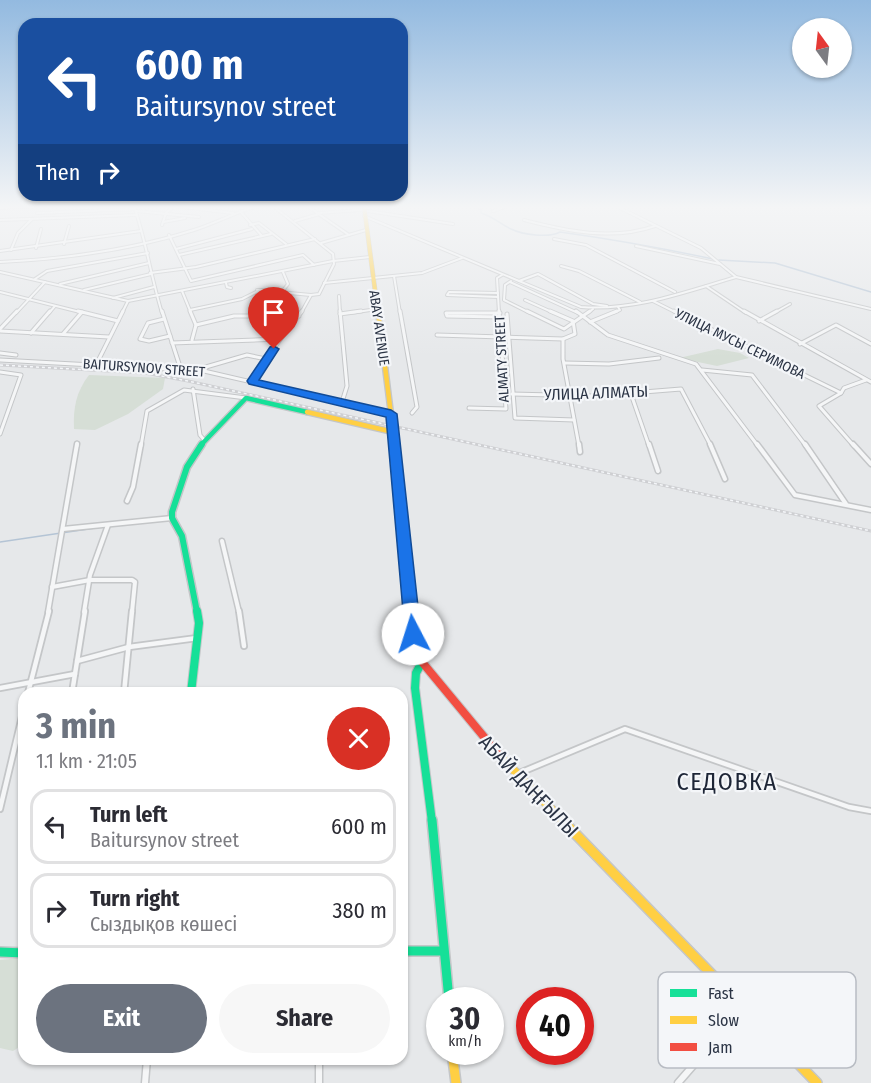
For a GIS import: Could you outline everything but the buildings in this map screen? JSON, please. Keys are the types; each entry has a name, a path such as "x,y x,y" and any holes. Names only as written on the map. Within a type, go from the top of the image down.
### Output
{"street":[{"path":"0,262 60,257"},
{"path":"34,280 47,271 128,257"},
{"path":"148,257 154,287 182,370"},
{"path":"180,257 191,281 296,257"},
{"path":"83,291 235,257"},
{"path":"305,257 314,265"},
{"path":"190,310 242,298 259,289 319,294 333,257"},
{"path":"0,272 128,301 333,261 370,257"},
{"name":"ABAY AVENUE","path":"370,257 391,414"},
{"path":"324,283 422,273 462,257 567,302 593,309 652,300 736,277"},
{"path":"608,257 676,293"},
{"path":"685,257 720,264"},
{"path":"711,257 736,277 871,309"},
{"path":"57,285 149,263"},
{"path":"561,266 579,271 640,302"},
{"path":"265,314 288,284 283,272"},
{"path":"593,309 564,329 504,300 505,285 538,274 593,304 618,307"},
{"name":"ALMATY STREET","path":"469,408 506,409 497,278 502,275"},
{"path":"394,276 417,407 412,413"},
{"path":"0,330 45,282"},
{"path":"510,282 582,315 608,336 696,364 795,495 871,510"},
{"path":"226,283 227,287 231,288"},
{"path":"705,286 758,321 869,381"},
{"path":"113,298 154,287"},
{"path":"182,291 196,325 192,340"},
{"path":"449,292 498,295 447,295 449,292"},
{"path":"0,297 2,293 118,321"},
{"path":"252,381 299,316 311,295"},
{"path":"339,296 347,386 342,402"},
{"path":"525,300 573,321"},
{"name":"УЛИЦА МУСЫ СЕРИМОВА","path":"652,300 841,393"},
{"path":"96,365 128,301"},
{"path":"758,321 790,304"},
{"path":"31,333 55,306"},
{"path":"590,322 620,310 618,307"},
{"path":"340,314 377,309"},
{"path":"63,335 82,312"},
{"path":"448,312 500,315 446,315 448,312"},
{"path":"196,325 234,316 265,314 299,316"},
{"path":"507,314 515,418 574,420"},
{"path":"164,319 148,322 140,339 149,341 170,336"},
{"path":"436,335 563,339 575,334 573,321"},
{"path":"800,344 836,325 871,344"},
{"path":"0,330 109,338"},
{"path":"172,343 192,340 281,339"},
{"path":"563,339 580,452"},
{"path":"0,354 16,355"},
{"path":"196,370 245,356 266,359"},
{"path":"565,363 609,364 658,358"},
{"name":"BAITURSYNOV STREET","path":"0,360 196,370 391,414"},
{"path":"702,370 752,375 811,452 846,504"},
{"path":"0,372 21,375 0,434"},
{"path":"869,381 844,388 841,393 819,406 871,464"},
{"path":"193,389 200,435 205,441"},
{"path":"127,501 133,487 147,411 178,391 193,389 246,398 393,432"},
{"name":"УЛИЦА АЛМАТЫ","path":"512,394 631,394 681,389 710,443 725,479"},
{"path":"631,394 658,471"},
{"path":"192,687 200,624 182,536 172,518 173,505 193,456 205,441 231,418 246,398"},
{"name":"АБАЙ ДАҢҒЫЛЫ","path":"391,414 413,634 422,662 474,727 516,774 711,972"},
{"path":"29,687 52,587 77,443"},
{"path":"63,529 172,518"},
{"path":"73,687 92,568 106,536 108,525"},
{"path":"222,541 241,620 244,646"},
{"path":"52,587 90,580 132,580 135,582 125,687"},
{"path":"77,661 129,647 198,638"},
{"path":"422,662 416,673 415,688 435,847 447,987"},
{"path":"0,688 75,674"},
{"path":"516,774 625,729 838,804 871,811"},
{"path":"0,809 18,733"},
{"path":"0,952 18,951"},
{"path":"408,951 443,951"},
{"path":"145,1083 146,1065"},
{"path":"319,1065 320,1083"},
{"path":"454,1065 456,1083"},
{"path":"678,1083 691,1068"},
{"name":"АБАЙ ДАҢҒЫЛЫ","path":"804,1068 818,1083"}],"shaded area":[{"path":"718,349 740,353 749,358 717,366 679,358"},
{"path":"89,375 165,378 163,389 128,414 95,430 74,429 76,400"},
{"path":"18,958 18,1048 13,1051 0,1048 0,960"}],"waterway":[{"path":"700,257 713,259"},
{"path":"719,260 775,263 871,292"},
{"path":"0,542 95,528"}],"railway":[{"path":"0,365 145,373 188,381 871,531"}],"traffic: fast":[{"path":"192,687 199,623 182,536 172,518 187,467 200,446 246,398 307,412"},
{"path":"422,662 416,673 415,688 435,847 448,987"},
{"path":"408,951 443,951"},
{"path":"0,952 18,953"}],"traffic: slow":[{"path":"371,257 393,430"},
{"path":"307,412 393,432"},
{"path":"499,755 709,972"},
{"path":"454,1065 456,1083"},
{"path":"802,1068 817,1083"}],"traffic: jam":[{"path":"393,430 413,634 422,662 499,755"}],"district":[{"name":"СЕДОВКА","path":"727,782"}],"route":[{"path":"274,349 260,366 252,381 391,414 413,634"}]}
